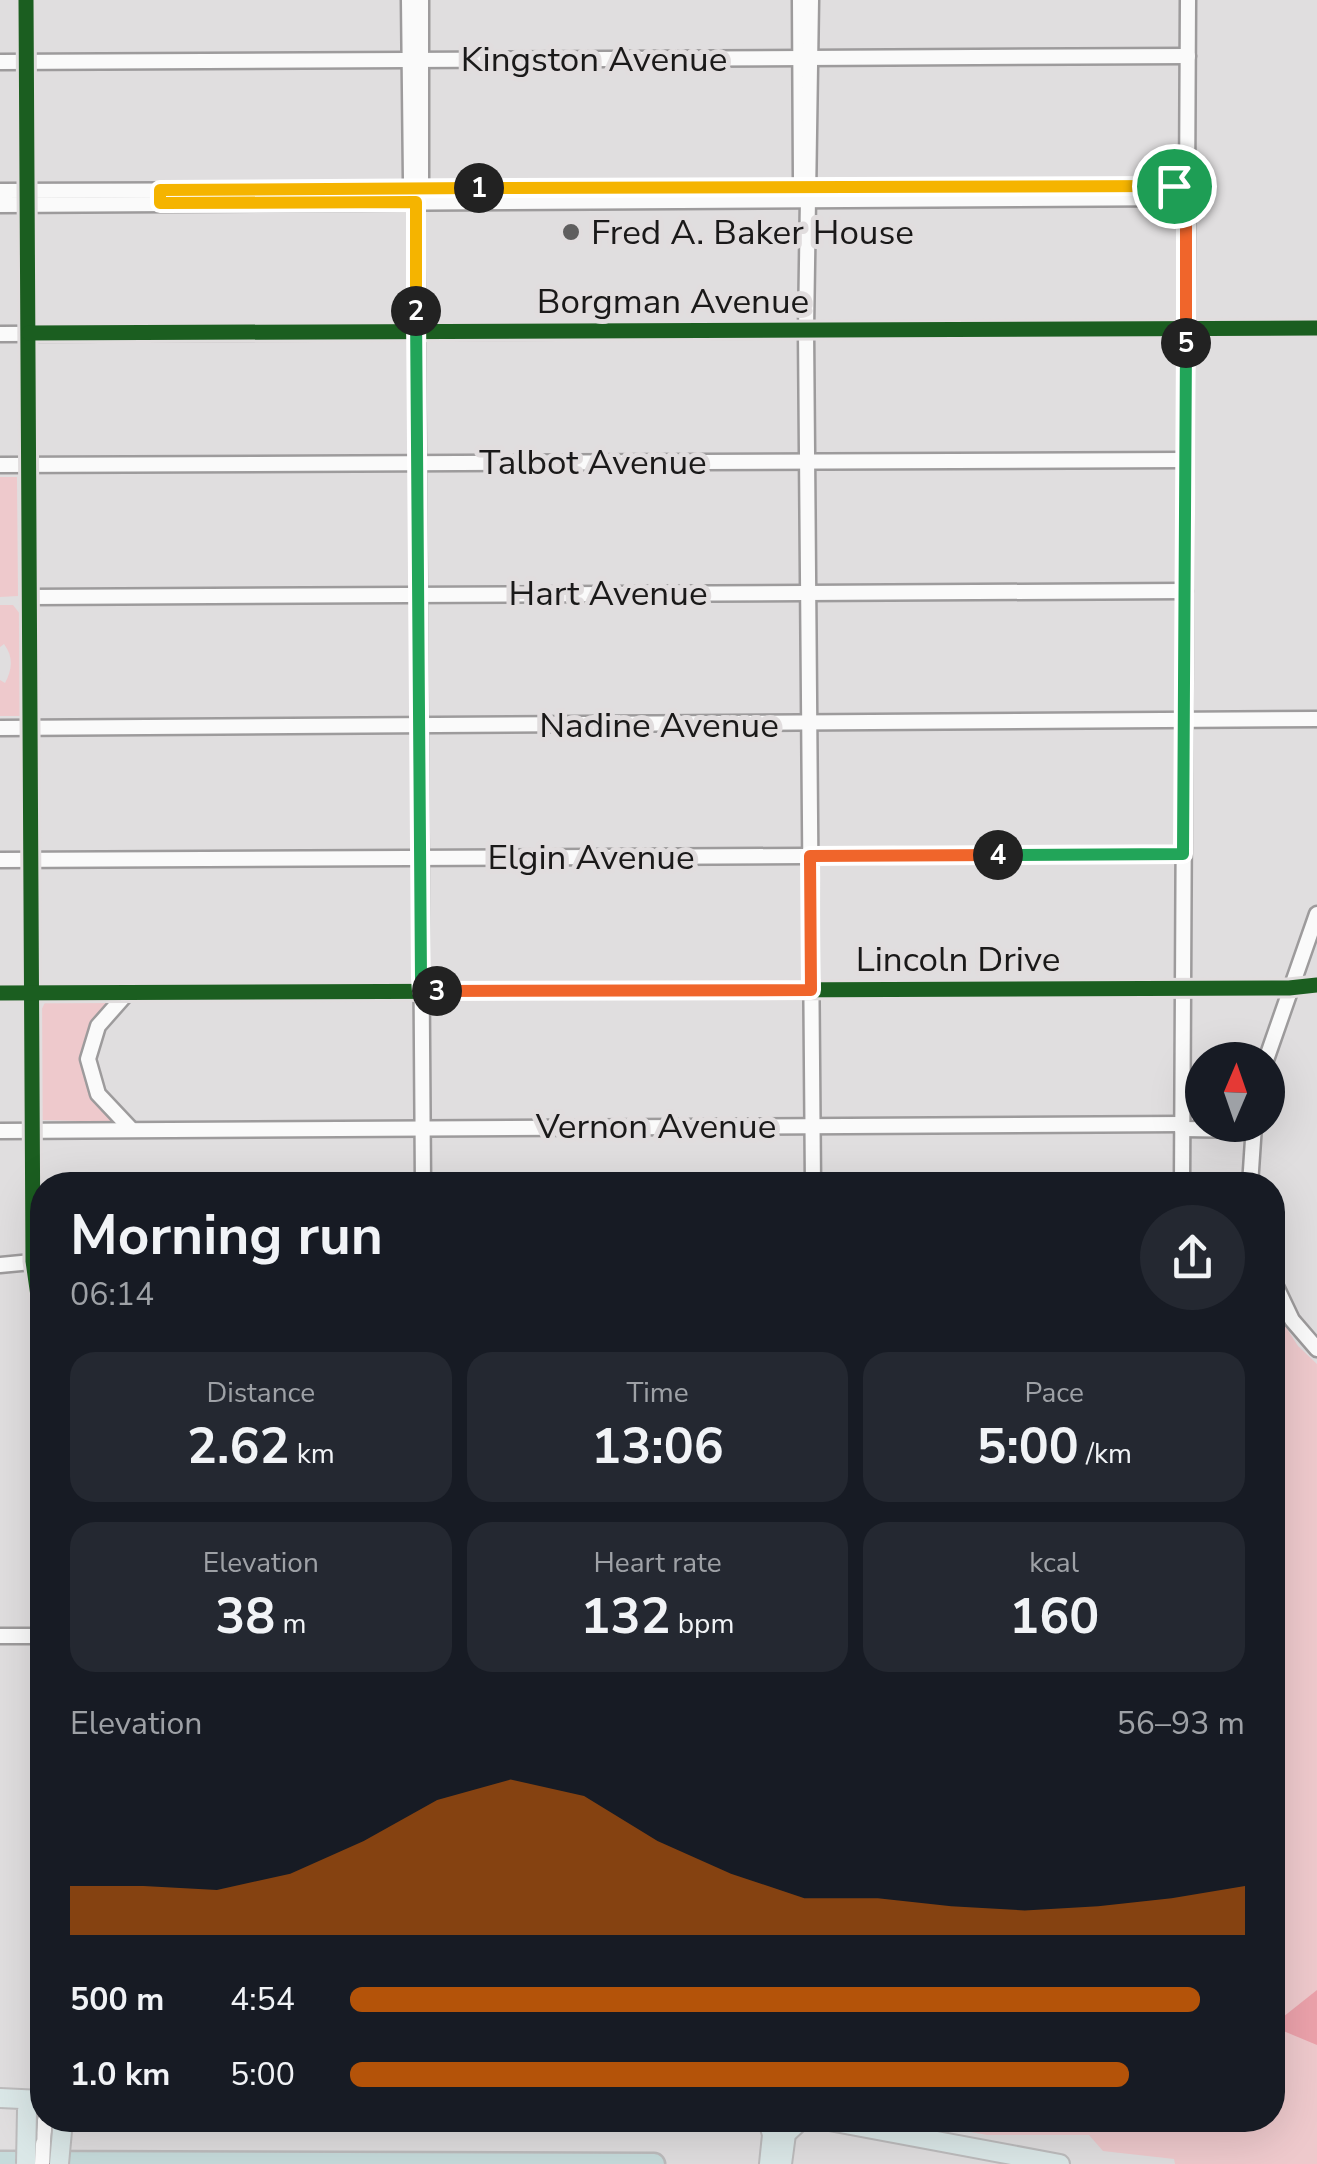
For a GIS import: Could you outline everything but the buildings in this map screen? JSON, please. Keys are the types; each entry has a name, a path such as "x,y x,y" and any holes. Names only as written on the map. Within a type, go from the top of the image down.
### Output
{"highway":[{"path":"0,2162 654,2164"}],"main road":[{"path":"22,2101 26,2164"},
{"path":"58,2164 61,2132"},
{"path":"768,2132 769,2164"},
{"path":"782,2164 785,2138 790,2132"},
{"path":"888,2132 1060,2164"}],"street":[{"path":"26,0 35,1172"},
{"path":"410,0 415,60"},
{"path":"421,0 411,180 416,195 423,1172"},
{"path":"800,0 812,179 807,195 806,330 813,1172"},
{"path":"806,58 811,0"},
{"path":"1182,1172 1188,0"},
{"name":"Kingston Avenue","path":"0,62 1188,56"},
{"path":"0,191 27,198"},
{"path":"0,205 27,198 1187,192"},
{"name":"Borgman Avenue","path":"0,334 1317,328"},
{"name":"Talbot Avenue","path":"0,465 1186,460"},
{"name":"Hart Avenue","path":"30,597 1185,591"},
{"name":"Nadine Avenue","path":"0,728 1184,723 1317,719"},
{"name":"Elgin Avenue","path":"0,860 1183,854"},
{"path":"1272,1042 1317,914"},
{"path":"1301,961 1317,984"},
{"name":"Lincoln Drive","path":"0,993 1289,988 1317,984"},
{"path":"128,992 98,1026 88,1059 98,1094 130,1128"},
{"name":"Vernon Avenue","path":"0,1131 812,1125 1182,1127"},
{"path":"1251,1172 1252,1142"},
{"path":"0,1265 30,1262"},
{"path":"1285,1305 1292,1320 1317,1349"},
{"path":"0,1636 30,1636"},
{"path":"42,2164 44,2132"}],"shaded area":[{"path":"0,477 17,477 18,596 0,597"},
{"path":"0,605 13,605 20,614 20,716 0,716 0,680 5,683 11,664 4,644 0,647"},
{"path":"47,998 114,1001 86,1052 114,1122 41,1120 40,1013"},
{"path":"1285,1326 1298,1346 1317,1364 1317,2164 1175,2164 1174,2159 1103,2151 1089,2135 971,2132 1285,2132"},
{"path":"1317,1990 1317,2045 1285,2032 1285,2015"}],"cycle path":[{"path":"26,0 33,1172"},
{"path":"29,333 1317,328"},
{"path":"0,993 1317,985"}],"place":[{"name":"Fred A. Baker House","path":"571,232"}],"route":[{"path":"1174,186 1186,186 1187,198 1183,854 810,856 811,990 422,991 416,202 160,203 160,190 1174,186"}]}
